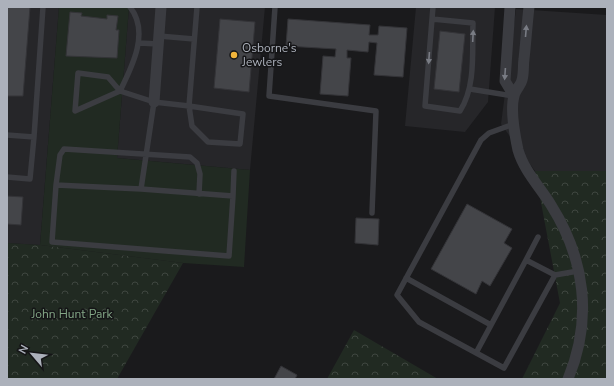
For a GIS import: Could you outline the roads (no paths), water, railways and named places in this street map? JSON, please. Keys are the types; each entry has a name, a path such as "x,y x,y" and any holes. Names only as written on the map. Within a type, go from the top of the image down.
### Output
{"street":[{"path":"154,102 161,7"},
{"path":"510,7 505,81 514,96"},
{"path":"529,7 522,80 514,96 514,124 518,152 532,180 551,204 565,230 582,289 583,324 575,362 568,379"}],"lane":[{"path":"7,177 30,179 43,7"},
{"path":"130,7 136,14 139,43 133,65 120,91 75,111 78,73 108,77 120,91 154,102 189,106 243,114 240,144 208,142 192,126 189,106 197,7"},
{"path":"276,7 269,96 376,111 372,213"},
{"path":"432,19 474,23 470,89 460,111 425,106 432,19 433,7"},
{"path":"139,43 159,40 194,39"},
{"path":"470,89 514,96"},
{"path":"141,190 154,102"},
{"path":"514,124 489,133 481,140 397,295 419,322 504,368 555,275"},
{"path":"7,135 34,136"},
{"path":"199,194 200,174 197,163 190,157 147,153 64,149 60,155 56,185 52,242 229,256 234,171"},
{"path":"56,185 233,196"},
{"path":"476,353 538,237"},
{"path":"526,260 555,275 578,271"},
{"path":"406,278 491,325"}],"place":[{"name":"Osborne's Jewlers","path":"234,55"}],"park label":[{"name":"John Hunt Park","path":"72,314"}]}
